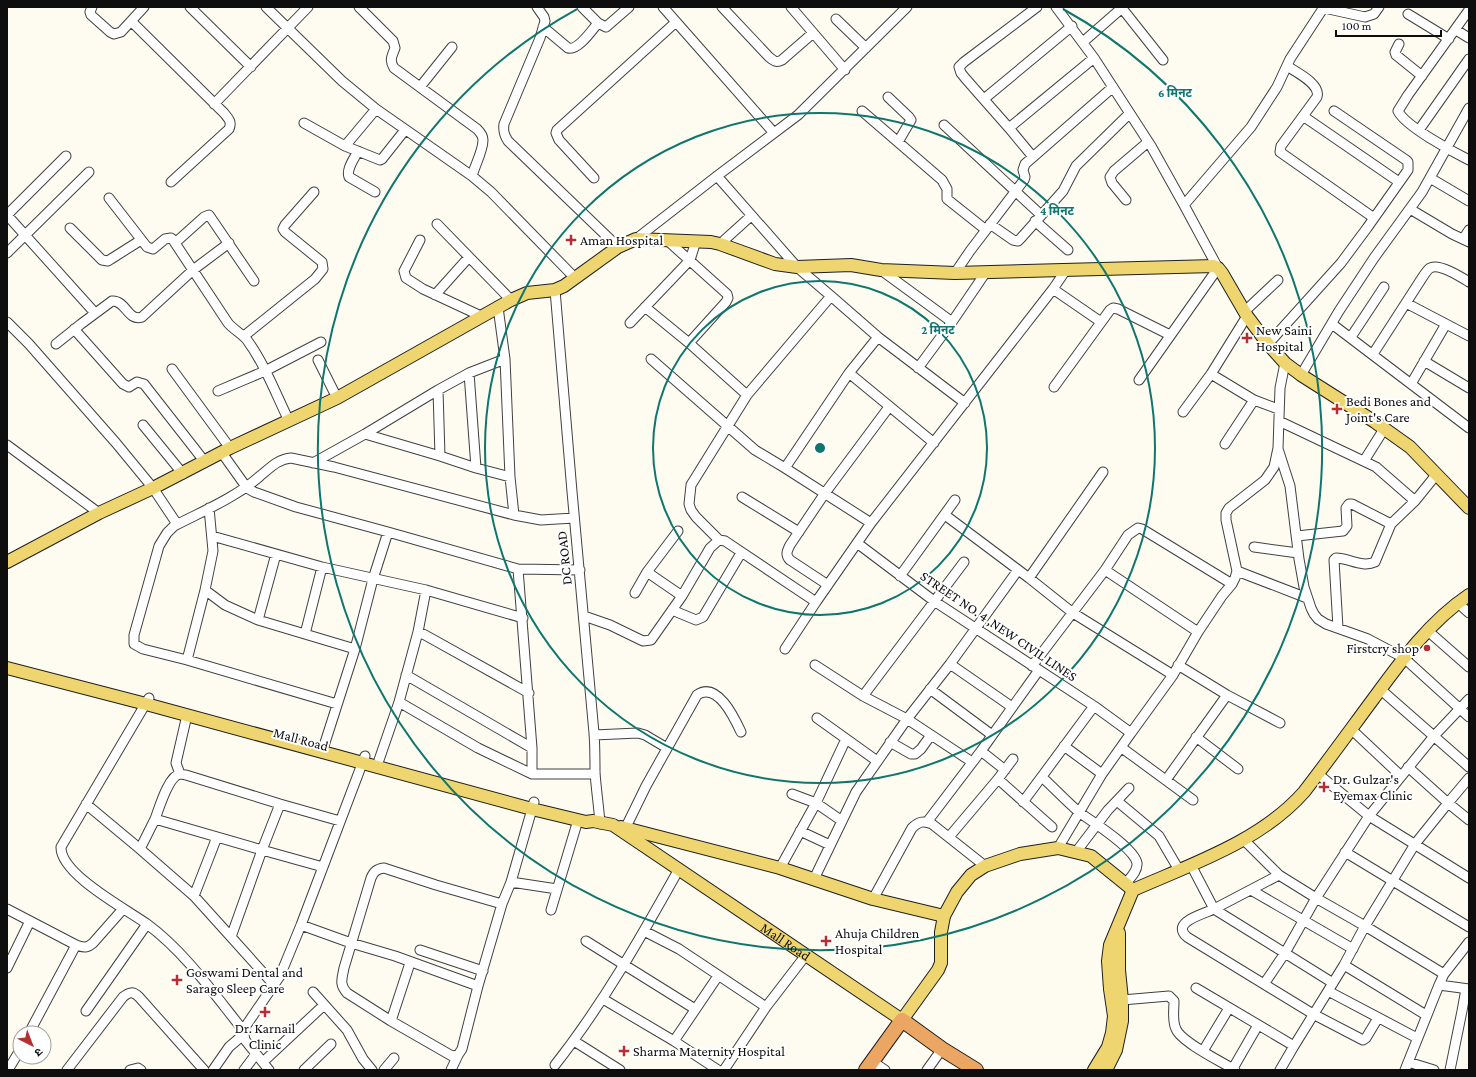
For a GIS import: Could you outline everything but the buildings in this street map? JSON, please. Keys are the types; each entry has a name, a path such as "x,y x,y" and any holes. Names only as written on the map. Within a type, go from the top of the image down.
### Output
{"highway":[{"name":"Mall Road","path":"902,1020 942,1049 976,1070"},
{"path":"869,1066 902,1020"}],"main road":[{"path":"7,562 99,513 337,398 511,300 527,293 555,290 564,286 618,247 636,239 696,241 720,244 775,264 797,267 851,265 881,270 955,273 1210,266 1218,268 1246,314 1285,364 1375,422 1410,447 1436,476 1469,508"},
{"path":"1129,887 1179,870 1244,840 1274,821 1295,803 1404,658 1428,630 1469,595"},
{"name":"Mall Road","path":"7,660 148,701 533,806 581,813 597,822"},
{"name":"Mall Road","path":"7,668 148,701 187,715 323,748"},
{"name":"Mall Road","path":"363,759 379,760 578,820 613,825 902,1020"},
{"path":"613,825 780,868 873,899 944,916"},
{"path":"902,1020 938,970 941,963 941,932 944,916 957,892 971,875 985,866 1020,854 1058,848 1091,856 1129,887"},
{"path":"1106,1070 1119,1042 1122,1021 1118,951 1120,923 1129,887"},
{"path":"1094,1070 1108,1047 1112,1033 1114,1016 1108,961 1110,944 1120,923"}],"street":[{"path":"92,7 90,12 91,15 114,34 121,32 144,7"},
{"path":"190,7 251,67"},
{"path":"266,7 342,81 376,109 472,176 499,199 575,278"},
{"path":"214,104 308,7"},
{"path":"359,7 393,41 395,48 391,63 394,68 478,129 482,134 484,138 472,176"},
{"path":"536,7 544,17 545,21 540,38 504,124 503,131 505,136 618,247"},
{"path":"582,7 598,23 606,27 629,7"},
{"path":"663,7 774,133"},
{"path":"722,7 774,62 782,60 813,33"},
{"path":"791,7 845,70"},
{"path":"636,239 798,115 907,7"},
{"path":"1033,157 965,78 959,67 1037,7"},
{"path":"1056,7 1072,26 1094,58 1148,142 1184,204 1218,268 1139,380"},
{"path":"1083,42 1122,7 1163,60"},
{"path":"1184,204 1251,126 1277,87 1287,66 1324,7 1365,17 1374,14 1379,7"},
{"path":"1469,10 1398,111 1419,130 1447,149 1469,160"},
{"path":"1408,14 1449,39"},
{"path":"836,19 866,48"},
{"path":"131,22 228,118 230,125 229,130 170,182"},
{"path":"594,178 558,140 556,133 557,130 676,22"},
{"path":"543,27 564,45 572,49 576,48 598,23"},
{"path":"984,99 1072,26"},
{"path":"1456,30 1469,38"},
{"path":"1399,44 1395,52 1396,55 1422,76"},
{"path":"420,87 452,47"},
{"path":"1009,128 1094,58"},
{"path":"1419,130 1469,59"},
{"path":"1287,66 1315,86 1317,89 1317,97 1281,146 1280,152 1374,218"},
{"path":"955,273 1025,177 1023,167 1112,87"},
{"path":"888,97 911,120 898,142"},
{"path":"1301,375 1374,258 1410,209 1430,178 1469,108"},
{"path":"345,146 376,109"},
{"path":"862,111 942,180 946,185 947,199 949,201 988,227 1015,241 1021,238 1063,191 1076,166 1129,114"},
{"path":"1268,344 1336,268 1408,170 1408,162 1334,111"},
{"path":"1303,116 1399,182"},
{"path":"304,123 345,146 375,158 382,158 405,130"},
{"path":"944,125 1014,191 1068,250"},
{"path":"1126,200 1112,183 1110,177 1148,142"},
{"path":"358,151 348,170 348,175 375,192"},
{"path":"66,156 7,215 95,313"},
{"path":"7,253 90,172"},
{"path":"717,176 797,267 878,338 965,403"},
{"path":"1430,178 1469,201"},
{"path":"244,336 315,279 323,269 322,262 283,229 314,192"},
{"path":"109,198 141,240 150,249 171,238 233,330 244,336 265,371 289,421"},
{"path":"1410,209 1466,240 1469,230"},
{"path":"175,243 206,215 211,217 254,281"},
{"path":"720,244 751,216"},
{"path":"437,224 511,300"},
{"path":"70,228 102,260 105,261 111,259 141,240"},
{"path":"420,240 407,262 404,271 404,275 408,281 481,316"},
{"path":"668,240 725,291 728,298 689,342"},
{"path":"630,323 690,260 696,241"},
{"path":"56,344 95,313 108,304 116,301 133,317 139,318 193,270 229,243"},
{"path":"435,295 469,257"},
{"path":"1373,354 1427,271 1435,266 1469,282"},
{"path":"881,270 952,322"},
{"path":"785,649 871,523 1053,289 1066,270"},
{"path":"918,368 986,272"},
{"path":"1183,412 1211,374 1246,314 1278,280"},
{"path":"1351,337 1384,287"},
{"path":"1053,289 1101,322"},
{"name":"DC ROAD","path":"555,290 594,735 597,822"},
{"path":"816,602 725,541 719,540 696,517 688,504 691,485 748,395 831,296"},
{"path":"1406,302 1469,336"},
{"path":"498,307 505,359 510,477 514,515"},
{"path":"645,307 689,342 748,395"},
{"path":"1054,387 1106,314 1113,308 1170,335"},
{"path":"7,322 29,344 116,443 153,488 177,524"},
{"path":"1332,324 1469,426"},
{"path":"1411,384 1446,324"},
{"path":"74,329 123,384 129,387 137,382 144,384 205,462"},
{"path":"785,468 848,373 878,338"},
{"path":"218,391 265,371 321,342"},
{"path":"313,463 469,373 505,359"},
{"path":"651,359 755,450 871,523"},
{"path":"318,360 337,398"},
{"path":"1424,361 1469,388"},
{"path":"1058,848 1102,774 1173,675 1198,632 1235,578 1237,571 1226,520 1226,513 1229,508 1265,480 1274,468 1278,448 1278,409 1281,376 1285,364"},
{"path":"172,369 226,451 247,488 279,502 518,569 580,570"},
{"path":"469,373 476,468"},
{"path":"848,373 934,443"},
{"path":"1211,374 1254,400 1278,409"},
{"path":"438,390 440,456"},
{"path":"1226,444 1254,400"},
{"path":"828,585 790,560 786,556 787,550 825,493 889,407"},
{"path":"1279,421 1382,471 1415,501"},
{"path":"143,424 182,474"},
{"path":"1364,461 1384,429"},
{"path":"365,434 510,477"},
{"path":"7,446 99,513"},
{"path":"1278,448 1290,486 1298,553 1307,598 1318,619 1368,639 1404,658 1469,717"},
{"path":"337,704 187,660 143,649 134,644 133,641 159,546 168,533 177,524 247,488 280,460 291,458 514,515 541,520 574,518"},
{"path":"1029,578 1103,472"},
{"path":"1338,628 1334,560 1339,558 1368,564 1375,562 1391,524 1415,501 1436,476"},
{"path":"742,498 799,532"},
{"path":"900,576 955,500"},
{"path":"1297,536 1343,532 1347,526 1346,508 1349,504 1352,504 1391,524"},
{"path":"187,660 205,590 213,551 209,508"},
{"path":"945,515 1073,613 1173,675"},
{"path":"927,822 981,751 1012,707 1073,613 1105,570 1128,535 1138,528 1142,529 1232,584"},
{"path":"635,593 647,572 678,531"},
{"path":"323,748 355,649 373,579 388,532"},
{"path":"212,536 322,567 426,590 523,618"},
{"path":"584,616 610,625 644,641 648,641 654,637 682,596 710,548 719,540"},
{"name":"STREET NO. 4 ,NEW CIVIL LINES","path":"857,543 934,602 1094,706 1131,732"},
{"path":"1254,547 1298,553"},
{"path":"672,610 696,620 703,617 742,553"},
{"path":"258,620 276,554"},
{"path":"863,696 964,562"},
{"path":"305,634 322,567"},
{"path":"518,569 529,693 532,774"},
{"path":"814,879 856,792 890,742 950,664 1018,570"},
{"path":"1105,570 1198,632"},
{"path":"1237,571 1307,598"},
{"path":"647,572 682,596"},
{"path":"205,590 225,605 258,620 355,649"},
{"path":"379,760 399,702 418,632 426,590"},
{"path":"1458,603 1469,613"},
{"path":"1428,630 1469,667"},
{"path":"418,632 529,693"},
{"path":"950,664 1012,707"},
{"path":"815,665 863,696 907,719 972,762"},
{"path":"1178,665 1227,695 1280,723"},
{"path":"406,675 532,748"},
{"path":"930,689 992,735"},
{"path":"1380,689 1469,768"},
{"path":"625,829 646,786 697,695 706,691 711,692 717,697 732,713 741,732"},
{"path":"1166,780 1227,695"},
{"path":"1264,984 1285,953 1316,898 1369,816 1434,736 1469,699"},
{"path":"148,701 61,847 61,853 68,865 88,884 147,924 169,943 195,970 269,1070"},
{"path":"399,702 478,748 532,774 595,774"},
{"path":"1023,802 1094,706"},
{"path":"180,774 176,763 187,715"},
{"path":"817,718 877,761"},
{"path":"1351,729 1401,776"},
{"path":"594,735 638,733 667,748"},
{"path":"890,742 911,754 915,754 921,749 931,735"},
{"path":"1196,737 1238,769"},
{"path":"780,868 816,803 846,739"},
{"path":"1064,746 1102,774"},
{"path":"1122,748 1193,800"},
{"path":"981,751 1005,770"},
{"path":"213,1070 229,1047 243,1033 275,986 280,976 301,926 363,759"},
{"path":"949,837 1013,759"},
{"path":"1408,767 1469,820"},
{"path":"140,849 155,819 169,785 174,778 180,774 340,821"},
{"path":"1318,774 1369,816 1469,878"},
{"path":"1042,777 1080,812 1128,850 1136,860 1136,869 1129,887"},
{"path":"1280,1070 1344,965 1392,880 1415,844 1469,778"},
{"path":"998,779 1052,827"},
{"path":"1076,852 1097,824 1129,788"},
{"path":"792,794 816,803 842,821"},
{"path":"1117,801 1159,836 1179,870"},
{"path":"86,804 194,896 275,986"},
{"path":"231,937 280,804"},
{"path":"451,1070 462,1049 478,986 533,806"},
{"path":"155,819 323,867"},
{"path":"551,910 578,820"},
{"path":"873,899 912,828 916,824 927,822 932,824 985,866"},
{"path":"800,831 830,845"},
{"path":"194,896 217,837"},
{"path":"1244,840 1280,875 1444,974"},
{"path":"1345,852 1469,927"},
{"path":"1191,864 1214,909 1333,983"},
{"path":"458,1055 452,1056 391,1021 352,996 343,988 342,982 351,943 371,878 374,872 378,869 388,869 436,885 502,904"},
{"path":"555,1066 603,999 680,870"},
{"path":"1280,875 1184,923 1181,928 1182,932 1313,1014 1363,1040 1368,1036 1378,1018"},
{"path":"511,882 557,889"},
{"path":"1251,890 1353,949"},
{"path":"7,909 76,945 85,948 88,947 123,909"},
{"path":"7,968 30,921"},
{"path":"86,1012 147,924"},
{"path":"301,926 395,956 410,963 478,986"},
{"path":"644,930 679,949 766,1007"},
{"path":"586,941 695,1009"},
{"path":"1434,1070 1407,1066 1426,1015 1444,974 1469,942"},
{"path":"33,1025 76,945"},
{"path":"420,950 483,971"},
{"path":"724,1070 766,1007 806,955"},
{"path":"391,1021 410,963"},
{"path":"1344,965 1426,1015"},
{"path":"674,1040 718,976"},
{"path":"1439,985 1467,989 1450,1070"},
{"path":"1196,988 1294,1046"},
{"path":"1328,991 1417,1038"},
{"path":"67,1070 123,997 127,993 131,992 136,993 204,1070"},
{"path":"313,992 347,1030 363,1059 372,1070"},
{"path":"1122,1000 1169,996 1174,1001 1174,1025 1176,1030 1183,1038 1233,1070 1258,1025"},
{"path":"603,999 674,1040 718,1070"},
{"path":"263,1062 324,1005"},
{"path":"1203,1051 1229,1008"},
{"path":"574,1041 620,1070"},
{"path":"304,1070 331,1044"},
{"path":"927,1070 942,1049"},
{"path":"244,1070 256,1054"},
{"path":"384,1070 394,1058"},
{"path":"869,1066 885,1070"},
{"path":"130,1070 138,1068 141,1070"}],"place":[{"name":"Aman Hospital","path":"571,240"},
{"name":"New Saini Hospital","path":"1247,338"},
{"name":"Bedi Bones and Joint's Care","path":"1337,409"},
{"name":"Firstcry shop","path":"1427,648"},
{"name":"Dr. Gulzar's Eyemax Clinic","path":"1324,787"},
{"name":"Ahuja Children Hospital","path":"826,941"},
{"name":"Goswami Dental and Sarago Sleep Care","path":"177,980"},
{"name":"Dr. Karnail Clinic","path":"265,1012"},
{"name":"Sharma Maternity Hospital","path":"624,1051"}]}
